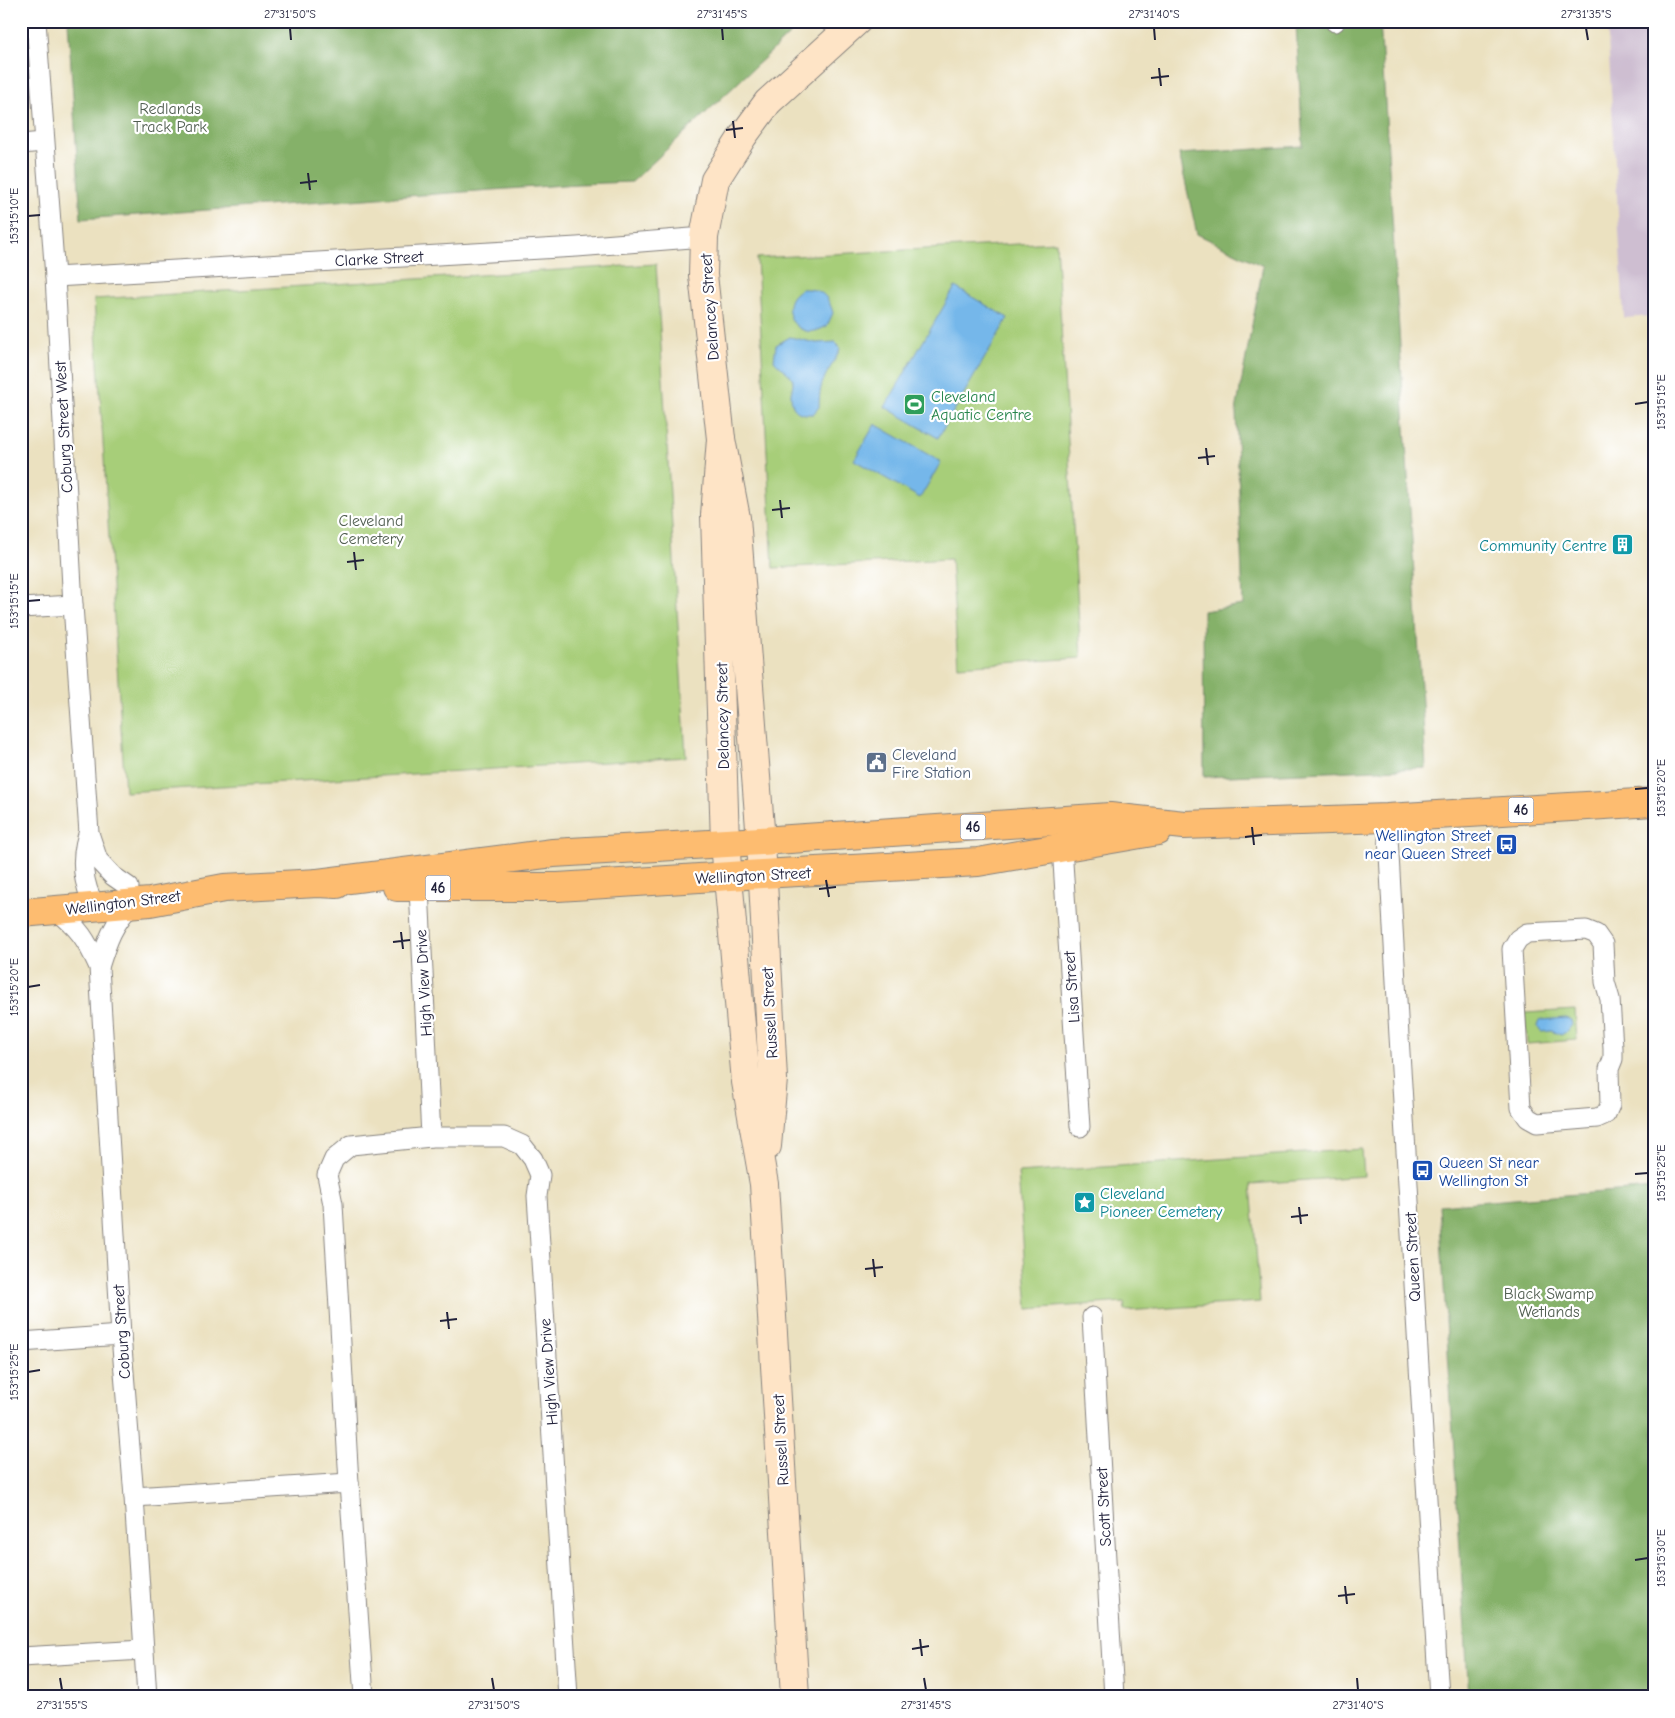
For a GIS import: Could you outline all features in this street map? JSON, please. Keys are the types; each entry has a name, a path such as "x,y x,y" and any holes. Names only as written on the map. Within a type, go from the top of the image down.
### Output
{"main road":[{"name":"Delancey Street","path":"761,841 736,518 721,439 703,275 704,237 715,180 743,136 768,102 858,21"},
{"name":"Delancey Street","path":"721,439 715,515 725,843"},
{"name":"Wellington Street","path":"21,897 91,899 131,895 150,902 224,888 318,883 553,853 1110,817 1184,825 1388,818 1654,802"},
{"name":"Wellington Street","path":"318,883 419,888 558,887 978,862 1132,836 1184,825"},
{"name":"Russell Street","path":"761,841 773,1079 764,1184"},
{"name":"Russell Street","path":"725,843 746,1082 764,1184 795,1697"},
{"name":"Wellington Street","path":"21,913 56,910 91,899"}],"street":[{"name":"Coburg Street West","path":"36,21 55,277 88,833 98,860 131,895"},
{"path":"21,144 44,142"},
{"name":"Clarke Street","path":"55,277 567,247 704,237"},
{"path":"21,608 73,605"},
{"name":"Queen Street","path":"1388,818 1399,1036 1439,1697"},
{"name":"Coburg Street West","path":"88,833 83,850 91,899"},
{"name":"Lisa Street","path":"1062,847 1080,1127"},
{"name":"High View Drive","path":"419,888 431,1137"},
{"name":"Coburg Street","path":"99,968 111,932 131,895"},
{"name":"Coburg Street","path":"56,910 74,924 81,933 99,968 121,1335 147,1697"},
{"path":"1586,930 1596,934 1603,944 1605,982 1610,999 1613,1048 1613,1060 1609,1069 1610,1105 1606,1114 1597,1118 1537,1123 1528,1118 1522,1108 1516,1028 1512,949 1518,939 1527,933 1586,930"},
{"name":"High View Drive","path":"364,1697 349,1483 333,1204 327,1175 334,1159 351,1145 431,1137 504,1138 522,1146 533,1159 540,1175 537,1196 568,1697"},
{"name":"Scott Street","path":"1092,1317 1114,1697"},
{"path":"21,1342 121,1335"},
{"path":"134,1497 349,1483"},
{"path":"21,1657 143,1650"}],"shaded area":[{"path":"1607,21 1654,21 1654,316 1624,318"}],"green space":[{"name":"Redlands Track Park","path":"68,21 804,21 632,182 578,184 81,219"},
{"path":"1380,21 1426,768 1204,777 1203,611 1243,605 1236,411 1263,266 1197,234 1179,154 1303,146 1296,24"},
{"name":"Cleveland Aquatic Centre","path":"1056,242 1081,658 958,666 951,559 773,568 757,258"},
{"name":"Cleveland Cemetery","path":"656,264 686,757 125,792 94,299"},
{"path":"1575,1010 1577,1040 1527,1044 1525,1013"},
{"path":"1362,1149 1364,1176 1251,1184 1260,1302 1125,1311 1124,1302 1028,1309 1018,1173"},
{"name":"Black Swamp Wetlands","path":"1654,1188 1654,1697 1469,1697 1439,1205"}],"water":[{"path":"955,287 1008,318 938,438 885,407"},
{"path":"801,289 819,291 826,297 833,313 827,326 816,331 808,331 802,330 793,322 790,316 789,303 793,296"},
{"path":"790,337 816,343 836,342 840,349 825,376 819,397 819,407 813,414 803,414 796,410 791,399 792,378 774,360 776,345"},
{"path":"875,424 941,462 920,498 854,460"},
{"path":"1566,1018 1571,1020 1572,1025 1561,1035 1551,1031 1541,1032 1537,1026 1541,1020"}],"place":[{"name":"Cleveland Aquatic Centre","path":"915,405"},
{"name":"Community Centre","path":"1623,545"},
{"name":"Cleveland Fire Station","path":"876,763"},
{"name":"Wellington Street near Queen Street","path":"1507,844"},
{"name":"Queen St near Wellington St","path":"1423,1171"},
{"name":"Cleveland Pioneer Cemetery","path":"1084,1202"}]}
